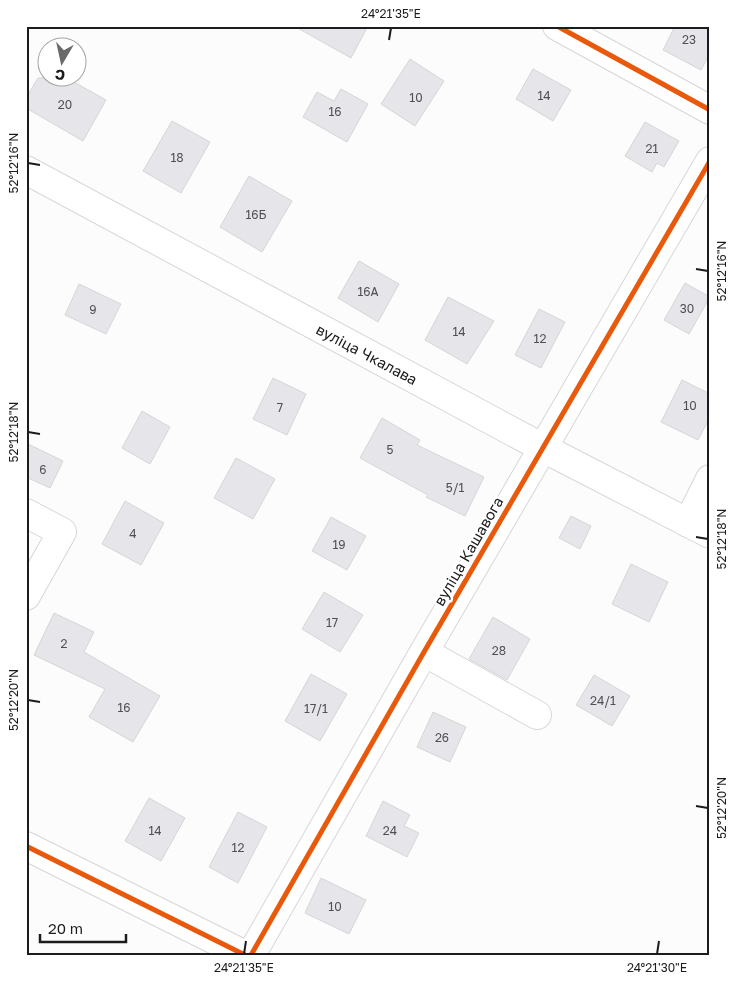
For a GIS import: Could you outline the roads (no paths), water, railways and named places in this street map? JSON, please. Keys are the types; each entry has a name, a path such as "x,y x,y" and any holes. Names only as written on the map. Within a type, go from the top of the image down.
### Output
{"street":[{"path":"557,26 710,110"},
{"name":"вуліца Кашавога","path":"251,955 424,652 710,161"},
{"name":"вуліца Чкалава","path":"26,170 543,448 699,529"},
{"path":"699,529 710,479"},
{"path":"26,513 62,532 26,596"},
{"path":"424,652 536,715"},
{"path":"26,846 245,955"}]}
